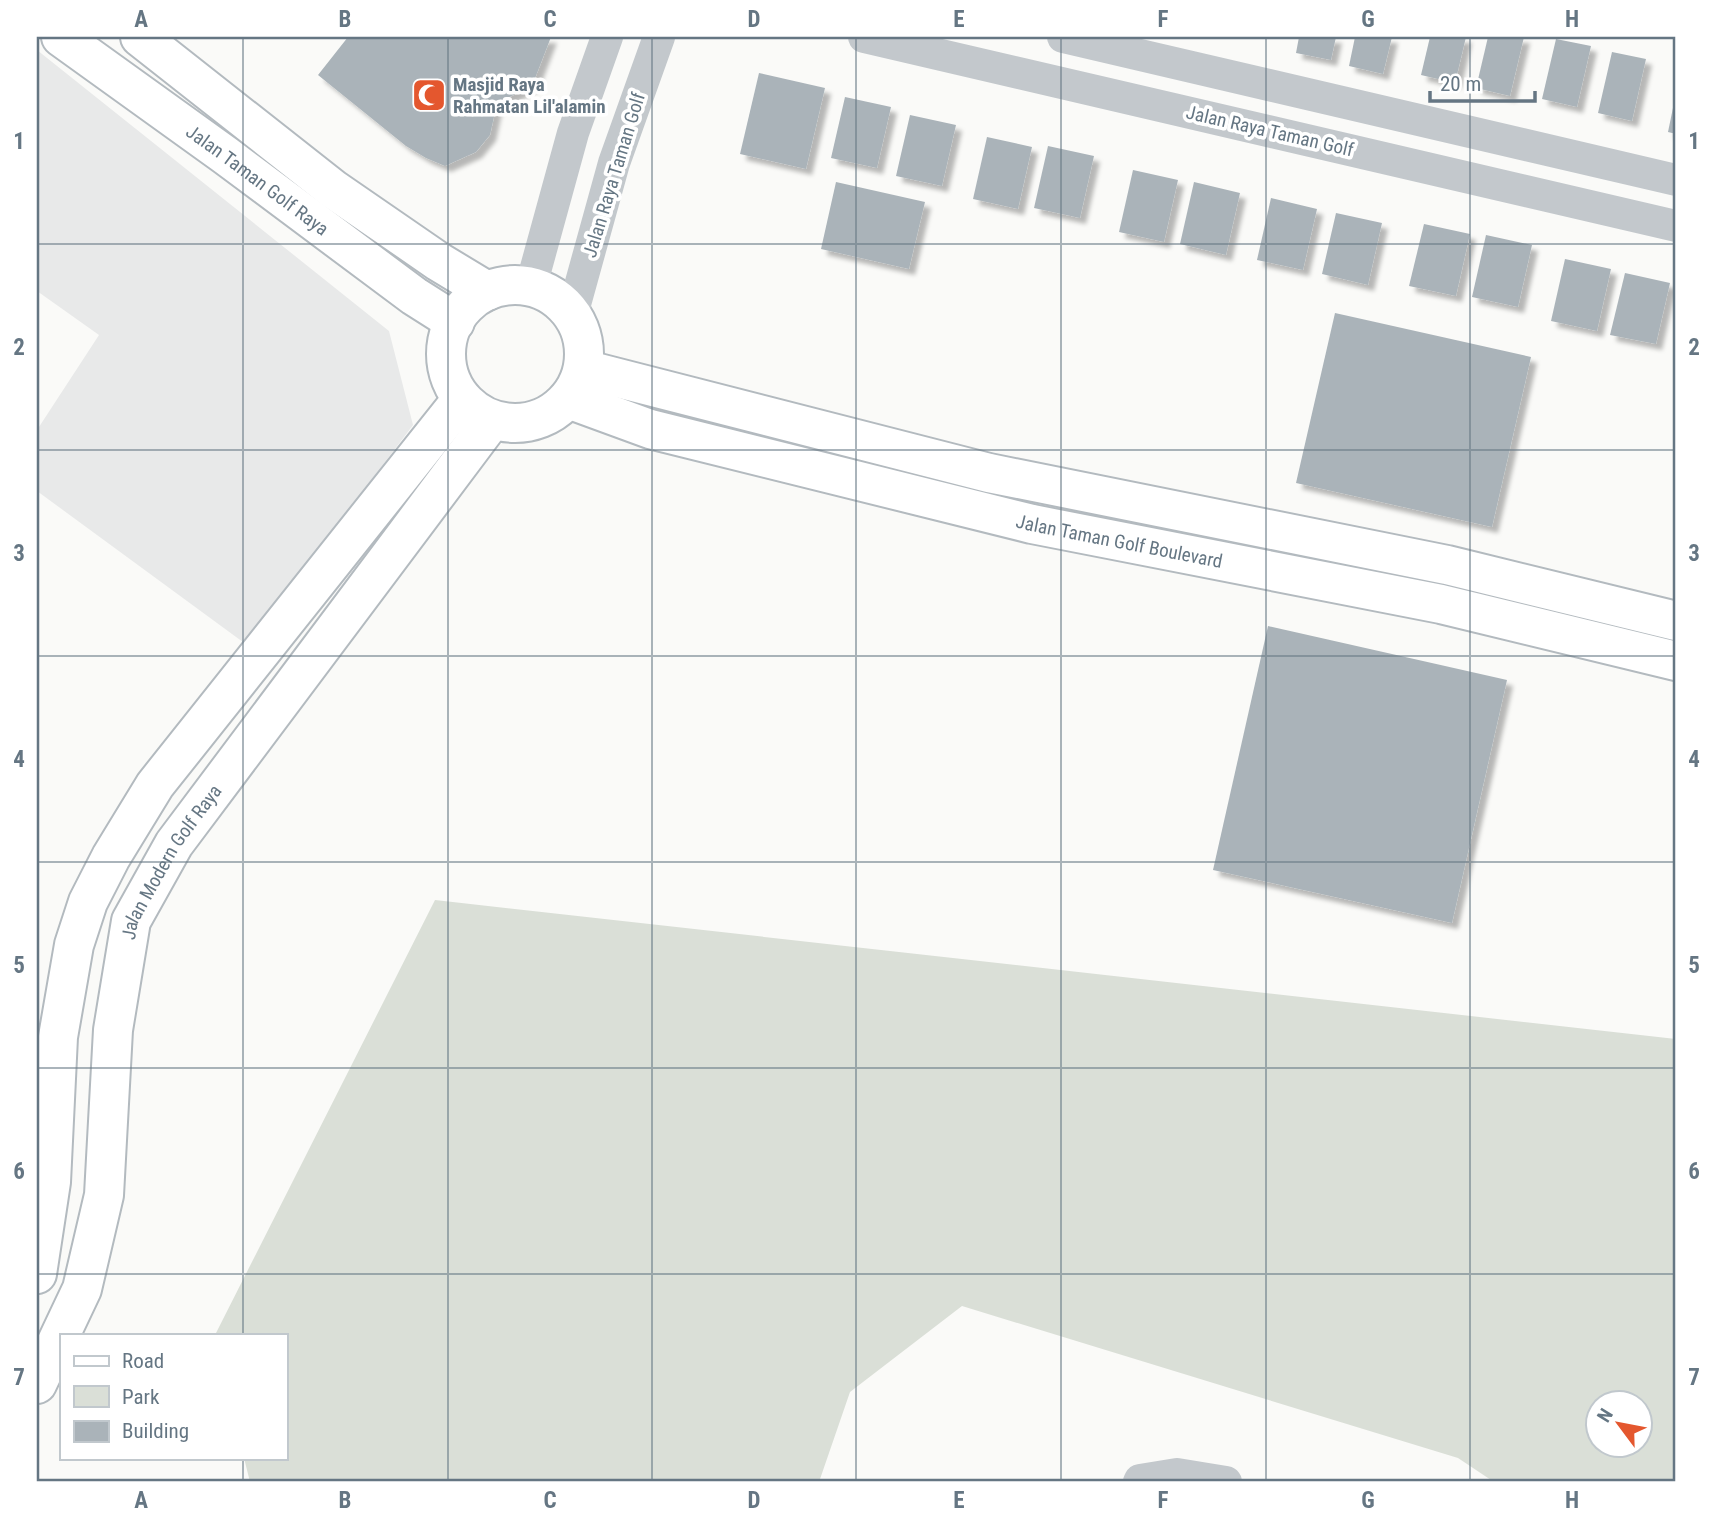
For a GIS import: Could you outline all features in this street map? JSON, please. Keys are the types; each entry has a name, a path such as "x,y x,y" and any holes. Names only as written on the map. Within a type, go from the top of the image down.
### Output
{"street":[{"name":"Jalan Taman Golf Raya","path":"61,37 414,296 454,321"},
{"name":"Jalan Taman Golf Raya","path":"140,37 333,189 439,262 487,291"},
{"path":"531,286 573,134 607,37"},
{"name":"Jalan Raya Taman Golf","path":"572,315 619,148 659,37"},
{"path":"1063,37 1676,180"},
{"name":"Jalan Raya Taman Golf","path":"885,39 1676,226"},
{"path":"559,185 606,197"},
{"path":"509,285 531,286 554,297 572,315 583,341 575,384 546,416 519,424 477,410 451,382 446,361 447,341 454,321 468,304 487,291 509,285"},
{"name":"Jalan Taman Golf Boulevard","path":"575,384 989,473 1447,565 1676,621"},
{"name":"Jalan Taman Golf Boulevard","path":"575,384 650,429 1032,524 1441,604 1676,661"},
{"path":"37,1274 51,1182 58,1037 74,945 88,902 111,857 155,785 477,410"},
{"name":"Jalan Modern Golf Raya","path":"61,1334 82,1289 104,1195 113,1030 131,921 174,844 477,410"},
{"name":"Jalan Modern Golf Raya","path":"37,1384 60,1335"},
{"path":"1139,1482 1177,1474 1226,1482"}],"shaded area":[{"path":"37,50 389,331 413,425 247,645 37,491 37,430 99,335 37,291"}],"green space":[{"path":"435,900 1676,1039 1676,1482 1494,1482 1458,1458 962,1306 850,1392 819,1482 250,1482 244,1460 287,1460 287,1334 216,1334"}],"building":[{"name":"Masjid Raya Rahmatan Lil'alamin","path":"348,37 551,37 532,86 497,103 490,135 476,152 445,166 406,146 318,75"},
{"path":"1299,37 1336,37 1331,60 1296,53"},
{"path":"1355,37 1392,37 1383,74 1349,66"},
{"path":"1430,37 1466,37 1455,83 1421,75"},
{"path":"1488,37 1524,37 1510,96 1476,88"},
{"path":"1556,39 1591,46 1577,107 1542,99"},
{"path":"1612,52 1646,59 1632,121 1598,113"},
{"path":"759,73 825,88 806,169 740,154"},
{"path":"845,97 891,107 877,168 831,158"},
{"path":"1676,98 1676,134 1668,132"},
{"path":"910,115 956,125 942,186 896,176"},
{"path":"987,137 1032,147 1018,209 973,199"},
{"path":"1048,146 1094,156 1080,218 1034,208"},
{"path":"1133,170 1178,180 1164,242 1119,232"},
{"path":"836,182 925,202 909,269 821,249"},
{"path":"1194,182 1240,193 1226,255 1180,244"},
{"path":"1271,198 1317,209 1303,270 1257,260"},
{"path":"1336,213 1382,223 1368,285 1322,274"},
{"path":"1424,224 1470,234 1456,296 1409,286"},
{"path":"1486,235 1532,245 1518,307 1472,297"},
{"path":"1565,259 1611,269 1597,331 1551,321"},
{"path":"1625,273 1670,283 1656,344 1610,335"},
{"path":"1335,313 1531,357 1492,527 1296,483"},
{"path":"1268,626 1507,680 1452,923 1213,870"}],"place":[{"name":"Masjid Raya Rahmatan Lil'alamin","path":"429,95"}]}
